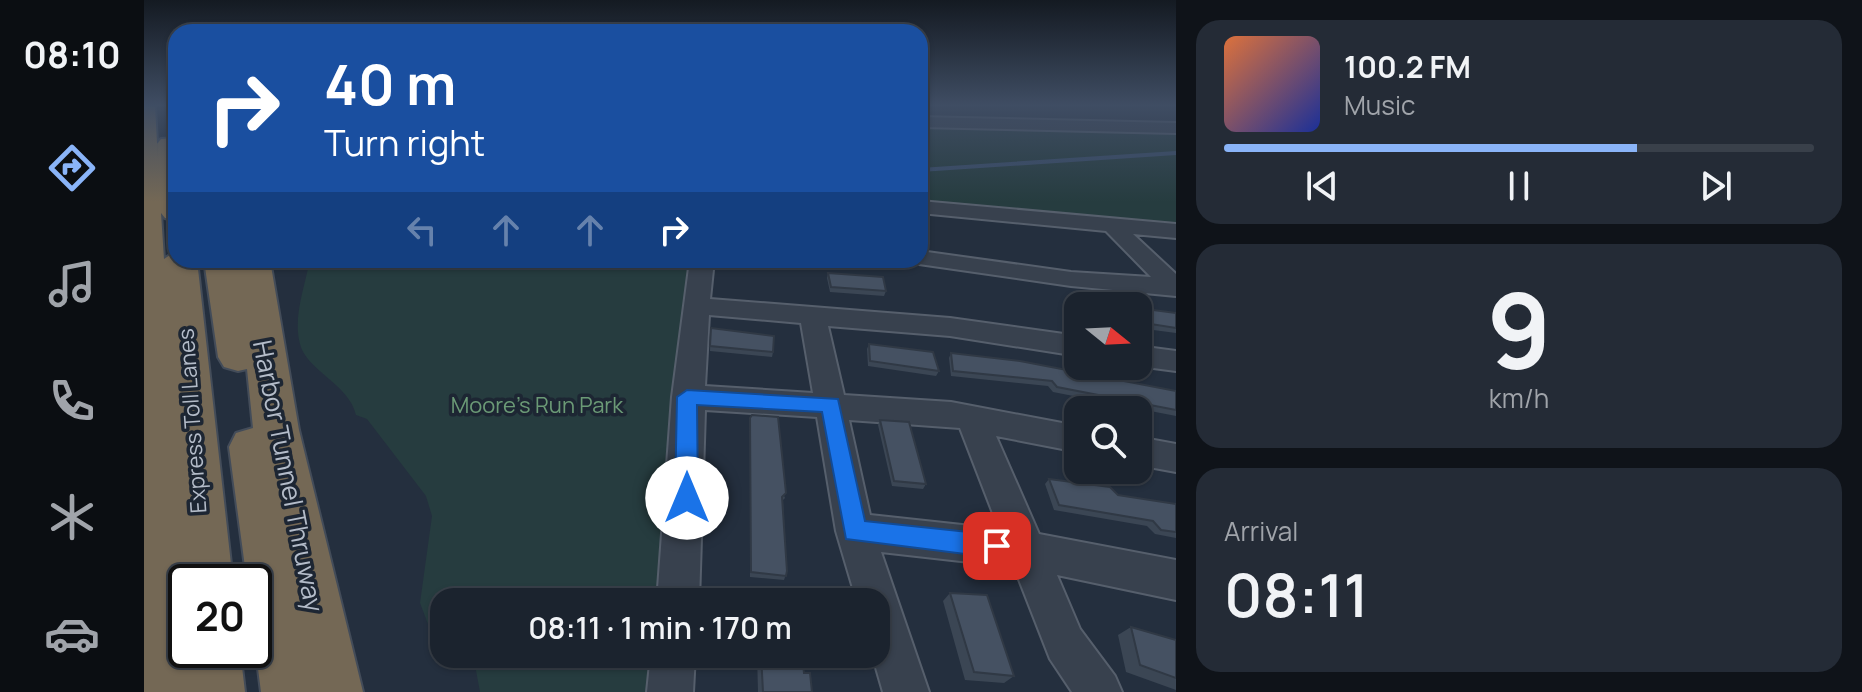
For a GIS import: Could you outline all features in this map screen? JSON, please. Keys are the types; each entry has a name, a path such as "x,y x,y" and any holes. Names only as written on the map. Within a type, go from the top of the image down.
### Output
{"highway":[{"name":"Express Toll Lanes","path":"145,137 157,692"},
{"name":"Express Toll Lanes","path":"181,268 203,564"},
{"path":"222,268 294,692"},
{"name":"Harbor Tunnel Thruway","path":"254,268 276,430 330,692"},
{"path":"210,668 212,692"}],"street":[{"path":"928,208 1176,231"},
{"path":"1113,226 1176,288"},
{"path":"928,259 1071,279 1176,288"},
{"path":"679,588 687,498 687,397 701,268"},
{"path":"696,306 950,327 1064,344"},
{"path":"813,316 855,531 906,692"},
{"path":"1152,358 1176,361"},
{"path":"687,397 831,404 972,417 1064,436"},
{"path":"972,417 1065,644 1099,692"},
{"path":"1152,454 1176,458"},
{"path":"855,531 1024,550 1176,580"},
{"path":"670,692 672,668"}],"green space":[{"path":"928,137 1176,137 1176,226 928,206"},
{"name":"Moore's Run Park","path":"308,268 694,268 663,588 430,588 430,629 420,603 432,516 426,496 367,419 356,415 345,394 310,362 300,344 298,324"},
{"path":"476,668 656,668 654,692 480,692"}],"building":[{"path":"828,273 883,277 886,291 831,287"},
{"path":"1152,310 1176,313 1176,328 1152,324"},
{"path":"711,328 774,336 773,352 710,346"},
{"path":"869,344 933,352 939,371 870,361"},
{"path":"951,353 1020,361 1064,369 1064,380 1119,380 1176,391 1176,410 1152,405 1152,396 1104,396 1057,387 1052,381 953,371"},
{"path":"752,415 778,417 786,493 782,497 786,576 751,572"},
{"path":"880,420 909,422 926,484 894,481"},
{"path":"1049,479 1064,481 1064,484 1110,487 1118,495 1176,504 1176,532 1161,530 1153,521 1059,505"},
{"path":"950,593 987,595 1014,676 974,672"},
{"path":"1131,627 1176,640 1176,678 1140,665"},
{"path":"762,668 803,668 804,673 810,673 812,692 763,692"}],"waterway":[{"path":"928,169 1176,153"}],"route":[{"path":"687,498 687,397 831,404 855,531 997,546"}]}
